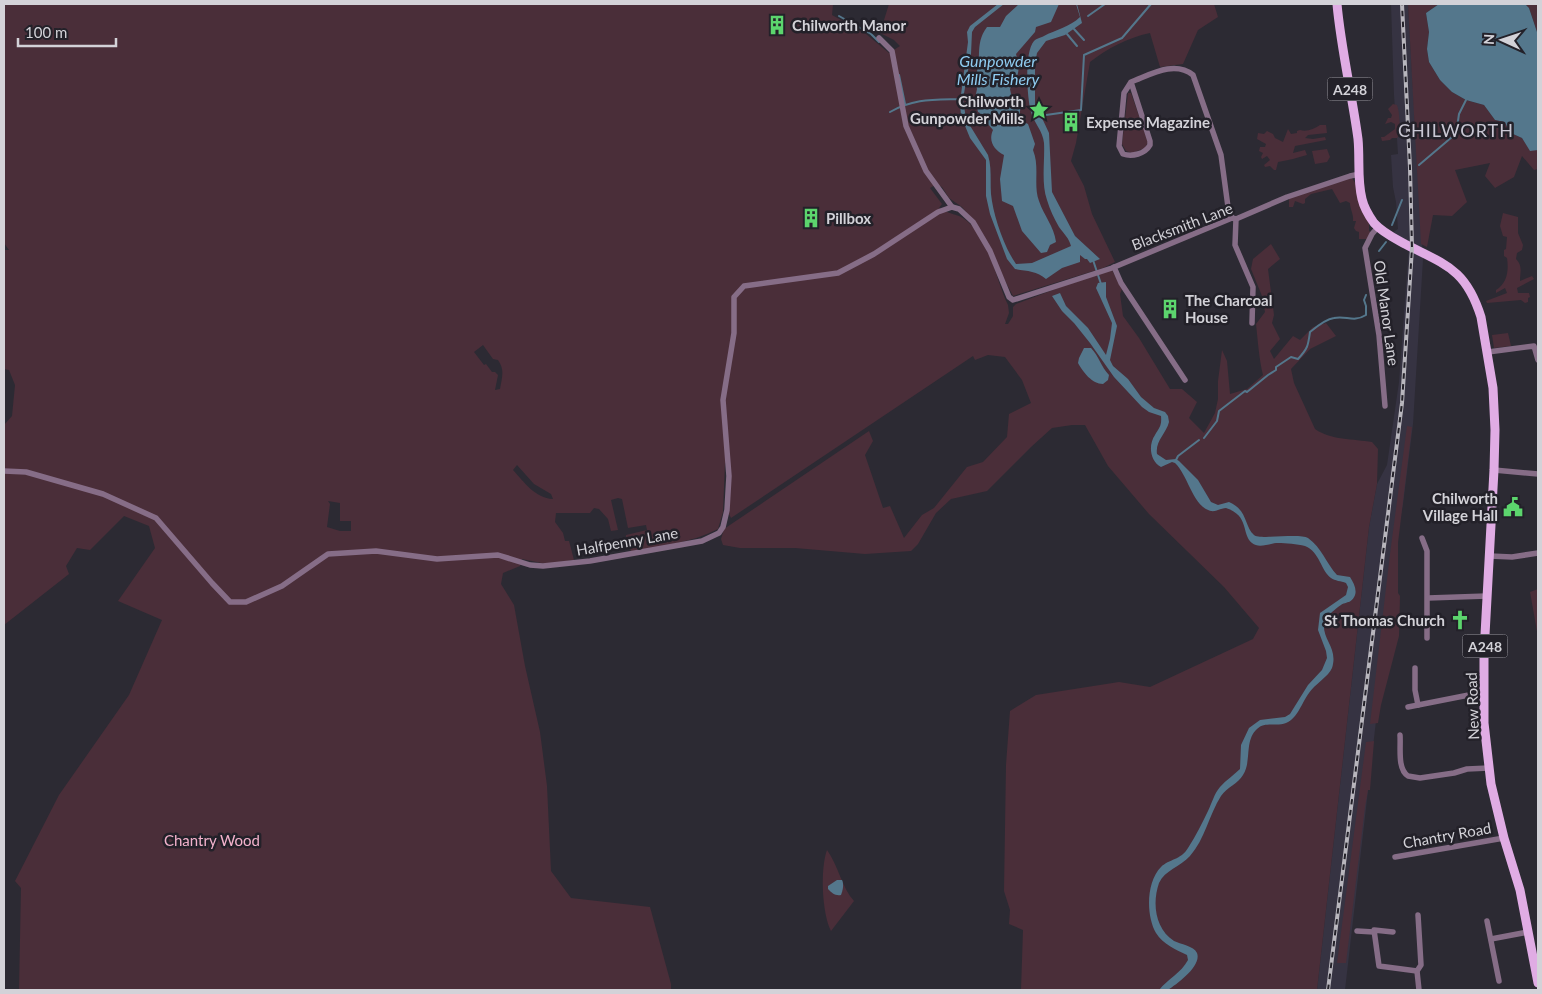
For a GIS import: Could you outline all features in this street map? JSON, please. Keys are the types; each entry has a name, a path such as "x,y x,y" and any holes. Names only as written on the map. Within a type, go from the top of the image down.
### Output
{"main road":[{"name":"A248","path":"1337,4 1358,139 1363,202 1369,216 1378,227"},
{"name":"New Road","path":"1378,227 1392,238 1435,258 1449,267 1466,284 1478,306 1488,352 1493,388 1494,470 1487,596 1484,722 1496,811 1520,890 1538,983"}],"street":[{"path":"879,38 892,51 906,126 926,171 952,207"},
{"path":"1131,82 1150,146 1145,152 1127,155 1123,154 1119,146 1124,93 1131,82 1173,68 1187,70 1193,75 1221,155 1228,207 1234,218 1235,245 1254,287 1252,323"},
{"name":"Blacksmith Lane","path":"952,207 959,209 973,222 990,251 1009,297 1013,300 1114,267 1287,197 1360,174"},
{"name":"Halfpenny Lane","path":"4,472 26,472 103,494 156,518 230,602 246,602 282,586 328,554 376,551 437,559 498,555 530,565 543,566 590,561 702,540 719,533 723,527 727,510 729,476 723,400 734,333 734,297 744,286 838,273 874,254 938,212 952,207"},
{"name":"Old Manor Lane","path":"1378,227 1365,248 1379,334 1386,406"},
{"path":"1114,267 1121,283 1185,380"},
{"path":"1488,352 1534,346 1538,360"},
{"path":"1494,470 1538,474"},
{"path":"1422,538 1427,551 1427,638"},
{"path":"1490,556 1512,557 1538,553"},
{"path":"1428,598 1487,596"},
{"path":"1415,668 1415,690 1418,705"},
{"path":"1408,707 1484,692"},
{"path":"1400,736 1399,751 1402,777 1420,778 1467,769 1489,768"},
{"name":"Chantry Road","path":"1395,857 1504,838"},
{"path":"1418,915 1422,965 1417,971 1419,990"},
{"path":"1487,921 1499,981"},
{"path":"1357,931 1393,932"},
{"path":"1374,932 1379,966 1417,971"},
{"path":"1491,939 1528,932"}],"shaded area":[{"path":"1391,4 1408,4 1423,259 1413,424 1398,530 1345,990 1317,990 1369,527 1377,484 1387,465 1399,382 1409,246 1408,240 1392,233 1398,229 1391,155 1398,154"}],"green space":[{"name":"Chantry Wood","path":"4,4 833,4 832,15 866,34 889,53 900,46 894,40 880,33 889,4 1214,4 1218,17 1198,30 1183,64 1160,67 1150,33 1118,44 1090,62 1076,143 1071,161 1084,186 1092,214 1115,262 1103,268 1013,296 974,221 962,207 949,198 942,187 937,184 930,188 942,204 939,208 964,218 975,229 987,249 1008,305 1009,313 1005,324 1008,324 1013,316 1013,307 1016,304 1112,270 1122,289 1120,294 1123,316 1139,338 1170,389 1182,389 1197,402 1189,418 1204,433 1215,413 1222,350 1227,361 1230,394 1247,389 1263,375 1256,324 1265,312 1262,296 1251,269 1253,259 1271,244 1280,259 1268,269 1274,315 1272,323 1280,339 1270,351 1274,359 1293,336 1300,340 1313,327 1326,323 1336,336 1310,349 1291,369 1294,383 1315,429 1335,437 1372,442 1378,449 1377,484 1369,527 1317,990 1021,990 1023,930 1009,924 1010,910 1004,891 1006,765 1010,711 1036,695 1119,682 1150,687 1253,639 1259,628 1224,587 1149,514 1108,466 1085,425 1052,428 987,491 951,499 936,513 918,544 911,551 865,554 795,548 740,548 723,545 721,539 724,529 869,431 873,441 865,455 883,508 890,506 904,538 922,515 934,508 967,467 983,462 1007,437 1009,414 1031,403 1022,380 1005,357 988,355 975,360 973,356 731,518 729,514 731,472 729,461 725,463 723,512 718,529 708,534 675,544 631,552 626,535 647,530 646,525 628,528 622,499 618,498 611,500 618,530 611,531 608,519 599,509 594,508 590,513 556,513 555,522 563,533 565,541 569,541 574,560 546,564 522,559 520,566 503,573 501,584 514,605 540,732 547,786 551,871 571,898 650,907 671,990 19,990 21,888 15,881 59,795 129,695 162,620 118,601 155,548 149,526 124,516 90,550 77,548 66,566 69,574 4,625 4,425 12,416 15,385 9,370 4,369 4,250 9,250 4,243","holes":["483,345 493,359 498,360 502,367 500,389 495,390 498,375 492,372 486,364 484,365 474,352","517,465 534,484 551,494 553,499 535,493 513,470","328,501 340,503 340,521 351,521 351,531 340,531 327,527 330,504"]},
{"path":"1408,4 1439,4 1426,13 1429,32 1427,49 1429,62 1440,80 1452,92 1466,100 1484,105 1495,120 1505,122 1508,129 1513,134 1522,138 1530,150 1538,150 1538,169 1534,170 1522,156 1514,177 1495,188 1485,176 1490,163 1455,170 1467,202 1452,216 1433,215 1427,247 1421,244"},
{"path":"1525,4 1538,4 1538,35 1529,8"},
{"path":"1128,93 1131,93 1148,142 1145,148 1132,153 1126,151 1122,144"},
{"path":"1393,104 1397,105 1398,108 1401,133 1397,138 1382,141 1381,137 1395,129 1395,124 1391,122 1385,124 1388,118 1391,118 1392,115 1388,109"},
{"path":"1320,125 1326,125 1327,133 1308,135 1305,138 1325,137 1326,140 1295,146 1293,153 1305,150 1307,155 1278,162 1276,170 1270,166 1265,167 1264,165 1270,160 1267,156 1262,159 1261,157 1263,153 1259,151 1260,147 1265,147 1266,144 1257,139 1258,133 1264,134 1267,131 1283,142 1288,129 1291,134 1297,133 1300,130 1310,130"},
{"path":"1327,149 1330,157 1327,162 1315,164 1312,151"},
{"path":"1351,177 1357,185 1369,221 1369,231 1372,233 1371,239 1359,239 1359,232 1354,228 1356,221 1353,221 1350,203 1346,201 1340,203 1332,189 1311,194 1305,199 1305,203 1295,201 1293,207 1289,207 1289,198"},
{"path":"1503,213 1518,217 1518,233 1523,245 1522,250 1517,253 1516,259 1520,267 1520,281 1532,276 1534,279 1517,288 1518,293 1529,293 1528,302 1525,303 1521,300 1487,303 1486,301 1507,293 1505,288 1496,293 1496,290 1505,280 1508,268 1507,258 1504,256 1507,237 1503,236 1500,226"},
{"path":"1508,333 1511,346 1494,348 1492,335"},
{"path":"1407,426 1412,427 1398,543 1399,636 1378,723 1370,724 1390,554"},
{"path":"1538,589 1538,637 1530,592"},
{"path":"1374,741 1370,790 1368,790 1365,807 1346,963 1337,963 1366,742"},
{"path":"827,850 846,890 854,901 831,931 823,891 823,868"}],"water":[{"path":"998,4 1004,4 975,27 972,32 971,54 963,99 966,119 988,155 994,211 1003,240 1016,264 1032,263 1071,246 1049,207 1045,193 1044,143 1032,116 1028,86 1028,65 1034,41 1067,26 1080,17 1076,4 1082,23 1065,35 1046,41 1037,53 1035,64 1035,103 1049,133 1052,192 1075,236 1100,259 1090,263 1080,255 1080,262 1062,268 1046,279 1035,273 1015,269 1007,259 990,214 986,196 986,160 970,138 961,116 960,102 968,42 967,32 970,26"},
{"name":"Gunpowder Mills Fishery","path":"1019,4 1059,4 1051,22 1036,27 1035,32 1016,54 1018,72 1010,89 1011,94 1020,103 1019,120 1028,124 1035,144 1033,150 1036,163 1037,195 1056,242 1050,245 1047,252 1041,253 1022,231 1013,206 1002,201 1000,179 1004,155 997,151 993,145 991,138 993,130 987,123 981,123 977,118 980,113 978,112 975,99 977,89 974,77 977,72 979,47 983,34 987,27 1000,27 1006,16"},
{"path":"1439,4 1525,4 1529,8 1538,35 1538,150 1530,151 1522,138 1513,134 1505,122 1495,120 1484,105 1466,100 1452,92 1440,80 1429,62 1427,49 1429,32 1426,13"},
{"path":"1106,282 1106,297 1117,326 1110,360 1113,366 1128,379 1141,397 1154,408 1165,412 1168,416 1168,426 1159,441 1157,454 1166,460 1176,459 1179,461 1198,480 1211,502 1218,505 1229,502 1240,509 1254,535 1308,538 1317,546 1337,575 1350,577 1356,590 1349,602 1339,606 1325,618 1326,637 1333,654 1330,671 1311,690 1297,714 1290,721 1282,724 1264,725 1257,729 1249,745 1246,769 1243,775 1221,796 1203,835 1190,856 1165,875 1159,883 1156,907 1159,923 1168,936 1174,941 1193,949 1197,953 1198,958 1188,974 1168,990 1159,990 1182,969 1188,960 1187,955 1174,949 1156,933 1150,918 1149,909 1152,881 1161,867 1185,852 1199,830 1218,790 1240,769 1241,745 1249,728 1260,720 1285,717 1290,714 1308,685 1322,670 1327,658 1318,630 1320,613 1346,595 1348,587 1346,583 1331,578 1314,553 1305,546 1278,543 1255,545 1249,539 1242,520 1234,511 1226,508 1211,511 1205,508 1195,497 1180,468 1175,463 1172,462 1161,467 1154,461 1151,443 1160,427 1161,416 1149,412 1142,407 1114,377 1090,343 1062,311 1052,296 1060,293 1066,306 1088,328 1106,355 1112,323 1096,288 1098,283"},
{"path":"1084,348 1091,348 1109,375 1108,380 1103,384 1092,380 1085,374 1078,363"},
{"path":"837,880 842,880 843,882 841,895 835,895 828,889 828,886"}],"waterway":[{"path":"1088,16 1105,4"},
{"path":"1039,116 1081,110 1084,55 1122,38 1151,4"},
{"path":"839,16 871,34 879,42"},
{"path":"1074,29 1084,40"},
{"path":"1067,34 1077,46"},
{"path":"899,75 905,104"},
{"path":"890,112 916,102 963,99"},
{"path":"1419,165 1452,137 1457,128 1459,114 1466,100"},
{"path":"1392,225 1402,200"},
{"path":"1379,251 1386,242"},
{"path":"1093,260 1101,284"},
{"path":"1204,438 1217,421 1219,411 1245,391 1247,392 1276,370 1276,367 1291,357 1298,359 1307,347 1310,332 1315,328 1324,322 1338,317 1353,319 1366,315 1364,300 1366,295"},
{"path":"1176,460 1178,456 1199,440"}],"railway":[{"path":"1328,990 1402,403 1412,248 1402,4"}],"place":[{"name":"Chilworth Manor","path":"777,25"},
{"name":"Chilworth Gunpowder Mills","path":"1039,110"},
{"name":"Expense Magazine","path":"1071,122"},
{"name":"Pillbox","path":"811,218"},
{"name":"The Charcoal House","path":"1170,309"},
{"name":"Chilworth Village Hall","path":"1513,507"},
{"name":"St Thomas Church","path":"1460,620"}],"district":[{"name":"CHILWORTH","path":"1456,130"}]}
